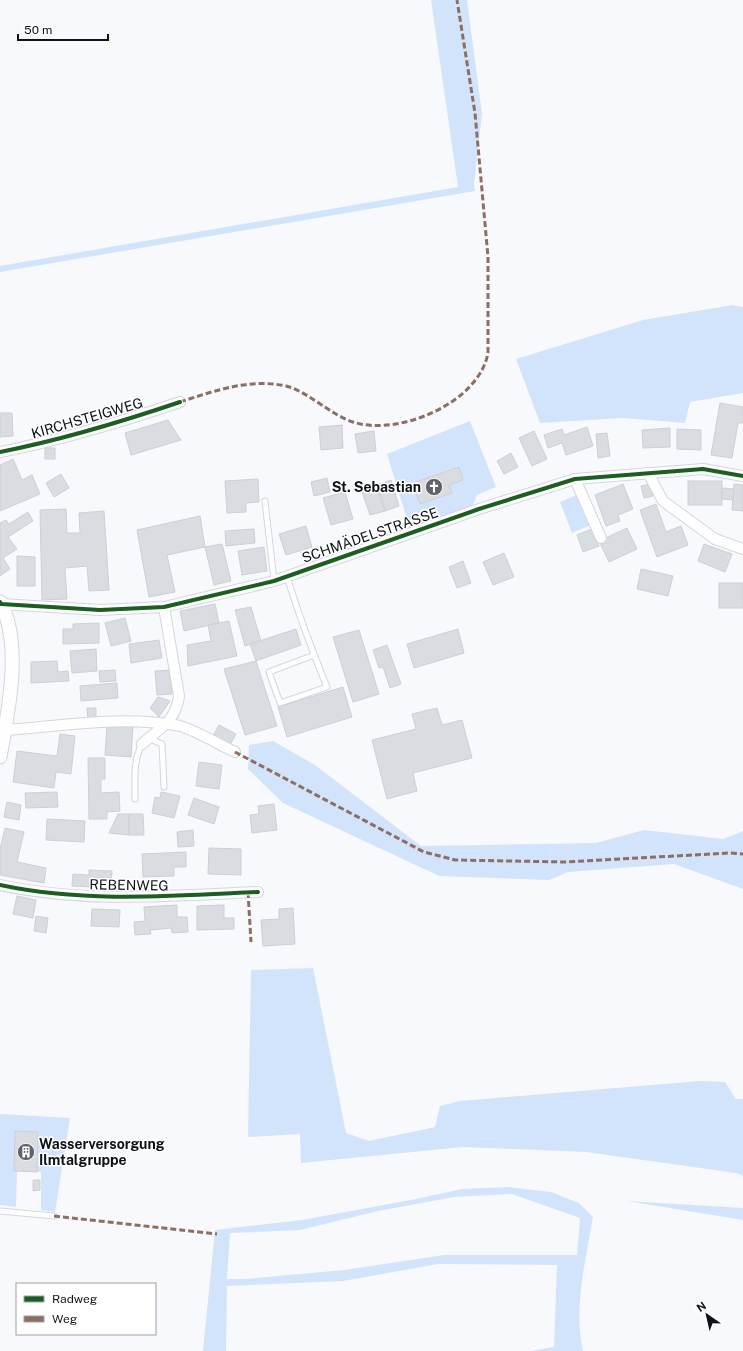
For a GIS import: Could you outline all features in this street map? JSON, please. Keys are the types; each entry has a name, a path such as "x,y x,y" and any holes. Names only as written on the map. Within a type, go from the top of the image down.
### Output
{"street":[{"name":"KIRCHSTEIGWEG","path":"0,452 33,446 112,425 180,402"},
{"name":"SCHMÄDELSTRASSE","path":"1,603 100,610 164,607 274,581 479,508 576,479 702,469 743,476"},
{"path":"648,473 663,501 715,539 743,549"},
{"path":"576,479 601,538"},
{"path":"0,757 9,706 12,650 10,629 1,603"},
{"path":"146,741 165,725 176,713 180,696 164,607"},
{"path":"5,730 116,722 165,725 181,727 235,752"},
{"name":"REBENWEG","path":"0,885 59,894 157,897 258,892"}],"lane":[{"path":"265,501 274,581"},
{"path":"287,576 314,655 327,687 280,704 269,672 314,655"},
{"path":"135,799 134,770 138,752 146,741 162,744 164,787"},
{"path":"0,1212 54,1216"}],"shaded area":[{"path":"431,0 467,0 482,114 474,184 475,191 0,272 0,266 458,187"},
{"path":"733,305 743,307 743,393 690,402 685,423 624,418 540,423 516,359 643,320"},
{"path":"470,421 496,487 477,495 472,508 410,529 387,454"},
{"path":"577,495 589,526 572,533 560,502"},
{"path":"273,741 315,765 421,846 596,843 644,830 723,839 743,831 743,889 674,864 568,872 549,880 439,876 283,803 248,769 249,745"},
{"path":"313,968 346,1133 369,1141 435,1127 440,1106 460,1101 700,1081 725,1082 736,1099 743,1099 743,1176 736,1173 586,1152 463,1147 301,1163 300,1134 248,1137 251,970"},
{"path":"0,1114 70,1118 55,1212 41,1210 41,1172 37,1172 38,1132 15,1132 14,1171 17,1171 16,1207 0,1205"},
{"path":"507,1187 551,1192 579,1203 593,1217 584,1267 580,1301 579,1318 583,1351 531,1351 554,1347 557,1265 438,1264 343,1281 227,1286 226,1351 203,1351 215,1230 302,1220 462,1189","holes":["512,1194 580,1218 577,1255 444,1255 344,1270 245,1279 227,1279 230,1233 300,1230 378,1211 454,1197"]},
{"path":"627,1201 743,1208 743,1220"}],"building":[{"path":"720,403 743,407 743,423 738,423 732,458 711,455"},
{"path":"0,413 12,413 13,436 0,437"},
{"path":"168,420 181,440 131,455 125,433"},
{"path":"342,425 343,448 321,450 319,427"},
{"path":"587,427 593,446 566,455 562,443 548,448 544,435 562,429 564,435"},
{"path":"670,428 670,447 643,448 642,430"},
{"path":"677,429 701,430 701,450 677,449"},
{"path":"374,431 376,451 358,453 355,434"},
{"path":"534,431 547,459 532,466 519,438"},
{"path":"607,433 610,456 598,458 596,434"},
{"path":"45,448 55,448 55,459 45,459"},
{"path":"511,453 518,467 504,474 497,461"},
{"path":"13,459 22,480 32,475 40,494 0,511 0,465"},
{"path":"459,467 463,480 449,485 452,493 420,504 413,483"},
{"path":"61,474 69,488 54,497 46,483"},
{"path":"327,478 330,492 314,496 311,482"},
{"path":"258,479 259,502 246,503 246,512 227,513 225,481"},
{"path":"391,480 399,506 385,511 377,485"},
{"path":"688,481 722,481 722,505 688,505"},
{"path":"623,484 633,509 618,515 620,521 606,526 595,495"},
{"path":"650,484 653,496 644,498 641,486"},
{"path":"734,484 743,485 743,511 732,510"},
{"path":"377,485 385,511 370,515 361,489"},
{"path":"722,488 734,489 733,500 722,499"},
{"path":"345,492 353,519 331,525 323,498"},
{"path":"656,504 666,532 681,526 688,545 657,557 640,510"},
{"path":"66,509 67,533 80,533 79,513 104,511 109,590 89,591 87,566 65,568 67,599 42,600 40,510"},
{"path":"28,512 33,521 8,537 17,549 3,558 10,569 0,576 0,523 6,520 9,524"},
{"path":"200,516 205,547 167,555 175,592 149,597 137,530"},
{"path":"306,526 312,547 286,555 279,534"},
{"path":"627,528 637,549 609,562 599,541"},
{"path":"254,529 255,543 226,546 225,531"},
{"path":"592,529 599,546 583,552 577,535"},
{"path":"222,544 231,581 214,585 205,547"},
{"path":"704,544 732,554 725,572 698,561"},
{"path":"264,547 267,571 242,575 238,551"},
{"path":"504,553 514,577 493,585 483,562"},
{"path":"17,556 35,557 35,586 17,586"},
{"path":"463,561 471,583 457,588 449,567"},
{"path":"641,569 673,576 668,596 637,589"},
{"path":"719,583 743,583 743,608 719,608"},
{"path":"215,604 219,623 184,631 180,611"},
{"path":"251,607 261,641 245,646 235,610"},
{"path":"125,618 131,641 111,646 105,623"},
{"path":"229,621 237,656 188,666 187,645 211,641 208,625"},
{"path":"99,623 99,643 63,644 63,629 73,629 73,624"},
{"path":"296,629 301,645 256,661 250,644"},
{"path":"458,629 464,653 414,668 407,644"},
{"path":"359,630 379,694 353,702 333,637"},
{"path":"159,640 162,658 131,663 129,644"},
{"path":"387,645 401,684 390,688 383,667 379,668 373,650"},
{"path":"96,649 97,671 72,673 70,651"},
{"path":"57,661 58,672 68,671 69,681 31,683 31,662"},
{"path":"256,661 277,726 245,735 224,669"},
{"path":"115,670 116,681 100,682 99,671"},
{"path":"170,670 172,694 157,695 155,671"},
{"path":"117,683 118,698 81,701 80,686"},
{"path":"343,687 352,717 287,737 278,707"},
{"path":"158,697 170,701 159,717 150,708"},
{"path":"87,708 96,708 96,720 88,721"},
{"path":"437,708 442,725 462,720 472,758 413,773 417,791 387,799 372,740 416,729 412,714"},
{"path":"107,725 133,727 131,757 105,755"},
{"path":"219,725 236,734 230,745 213,736"},
{"path":"60,734 75,736 71,774 56,772 54,788 13,782 17,751 57,756"},
{"path":"88,758 105,758 105,779 101,779 101,793 119,792 120,811 107,812 107,819 89,819"},
{"path":"199,762 222,765 219,789 196,786"},
{"path":"57,792 58,807 26,808 25,793"},
{"path":"161,792 180,796 174,818 152,813 155,797 160,798"},
{"path":"194,798 219,807 214,824 188,815"},
{"path":"7,802 21,805 19,820 4,817"},
{"path":"274,804 277,830 252,833 250,815 259,814 258,806"},
{"path":"118,814 129,814 129,835 109,833"},
{"path":"129,814 143,814 144,835 129,835"},
{"path":"47,819 85,821 84,842 46,840"},
{"path":"5,828 24,832 17,862 46,868 44,883 0,875 0,849"},
{"path":"193,830 194,846 178,847 177,832"},
{"path":"209,848 241,849 241,875 208,874"},
{"path":"186,852 186,867 174,867 174,876 143,877 142,854"},
{"path":"89,870 112,871 111,884 93,883 93,887 72,886 73,874 89,875"},
{"path":"17,896 36,900 33,918 13,914"},
{"path":"177,905 177,917 187,917 188,932 172,933 171,928 150,930 151,934 135,935 134,922 145,921 144,907"},
{"path":"224,905 224,918 234,918 234,929 197,930 197,906"},
{"path":"293,908 295,944 263,946 261,920 279,919 279,909"},
{"path":"92,909 120,910 119,927 91,926"},
{"path":"36,916 48,918 46,933 34,931"},
{"name":"Wasserversorgung Ilmtalgruppe","path":"15,1131 38,1132 37,1172 14,1171"},
{"path":"33,1180 40,1180 40,1190 33,1191"}],"marked path":[{"path":"180,402 232,387 273,384 286,386 303,393 336,414 353,422 371,425 392,425 413,420 434,412 453,401 469,387 481,371 488,353 488,257 475,113 457,0"},
{"path":"235,752 424,852 455,860 565,862 730,853 743,854"},
{"path":"248,892 251,942"},
{"path":"54,1216 217,1234"}],"cycle path":[{"path":"0,452 91,430 180,402"},
{"path":"0,602 1,604 100,610 164,607 274,581 479,509 575,479 703,469 743,476"},
{"path":"0,885 32,891 128,897 258,892"}],"place":[{"name":"St. Sebastian","path":"434,487"},
{"name":"Wasserversorgung Ilmtalgruppe","path":"26,1152"}]}
